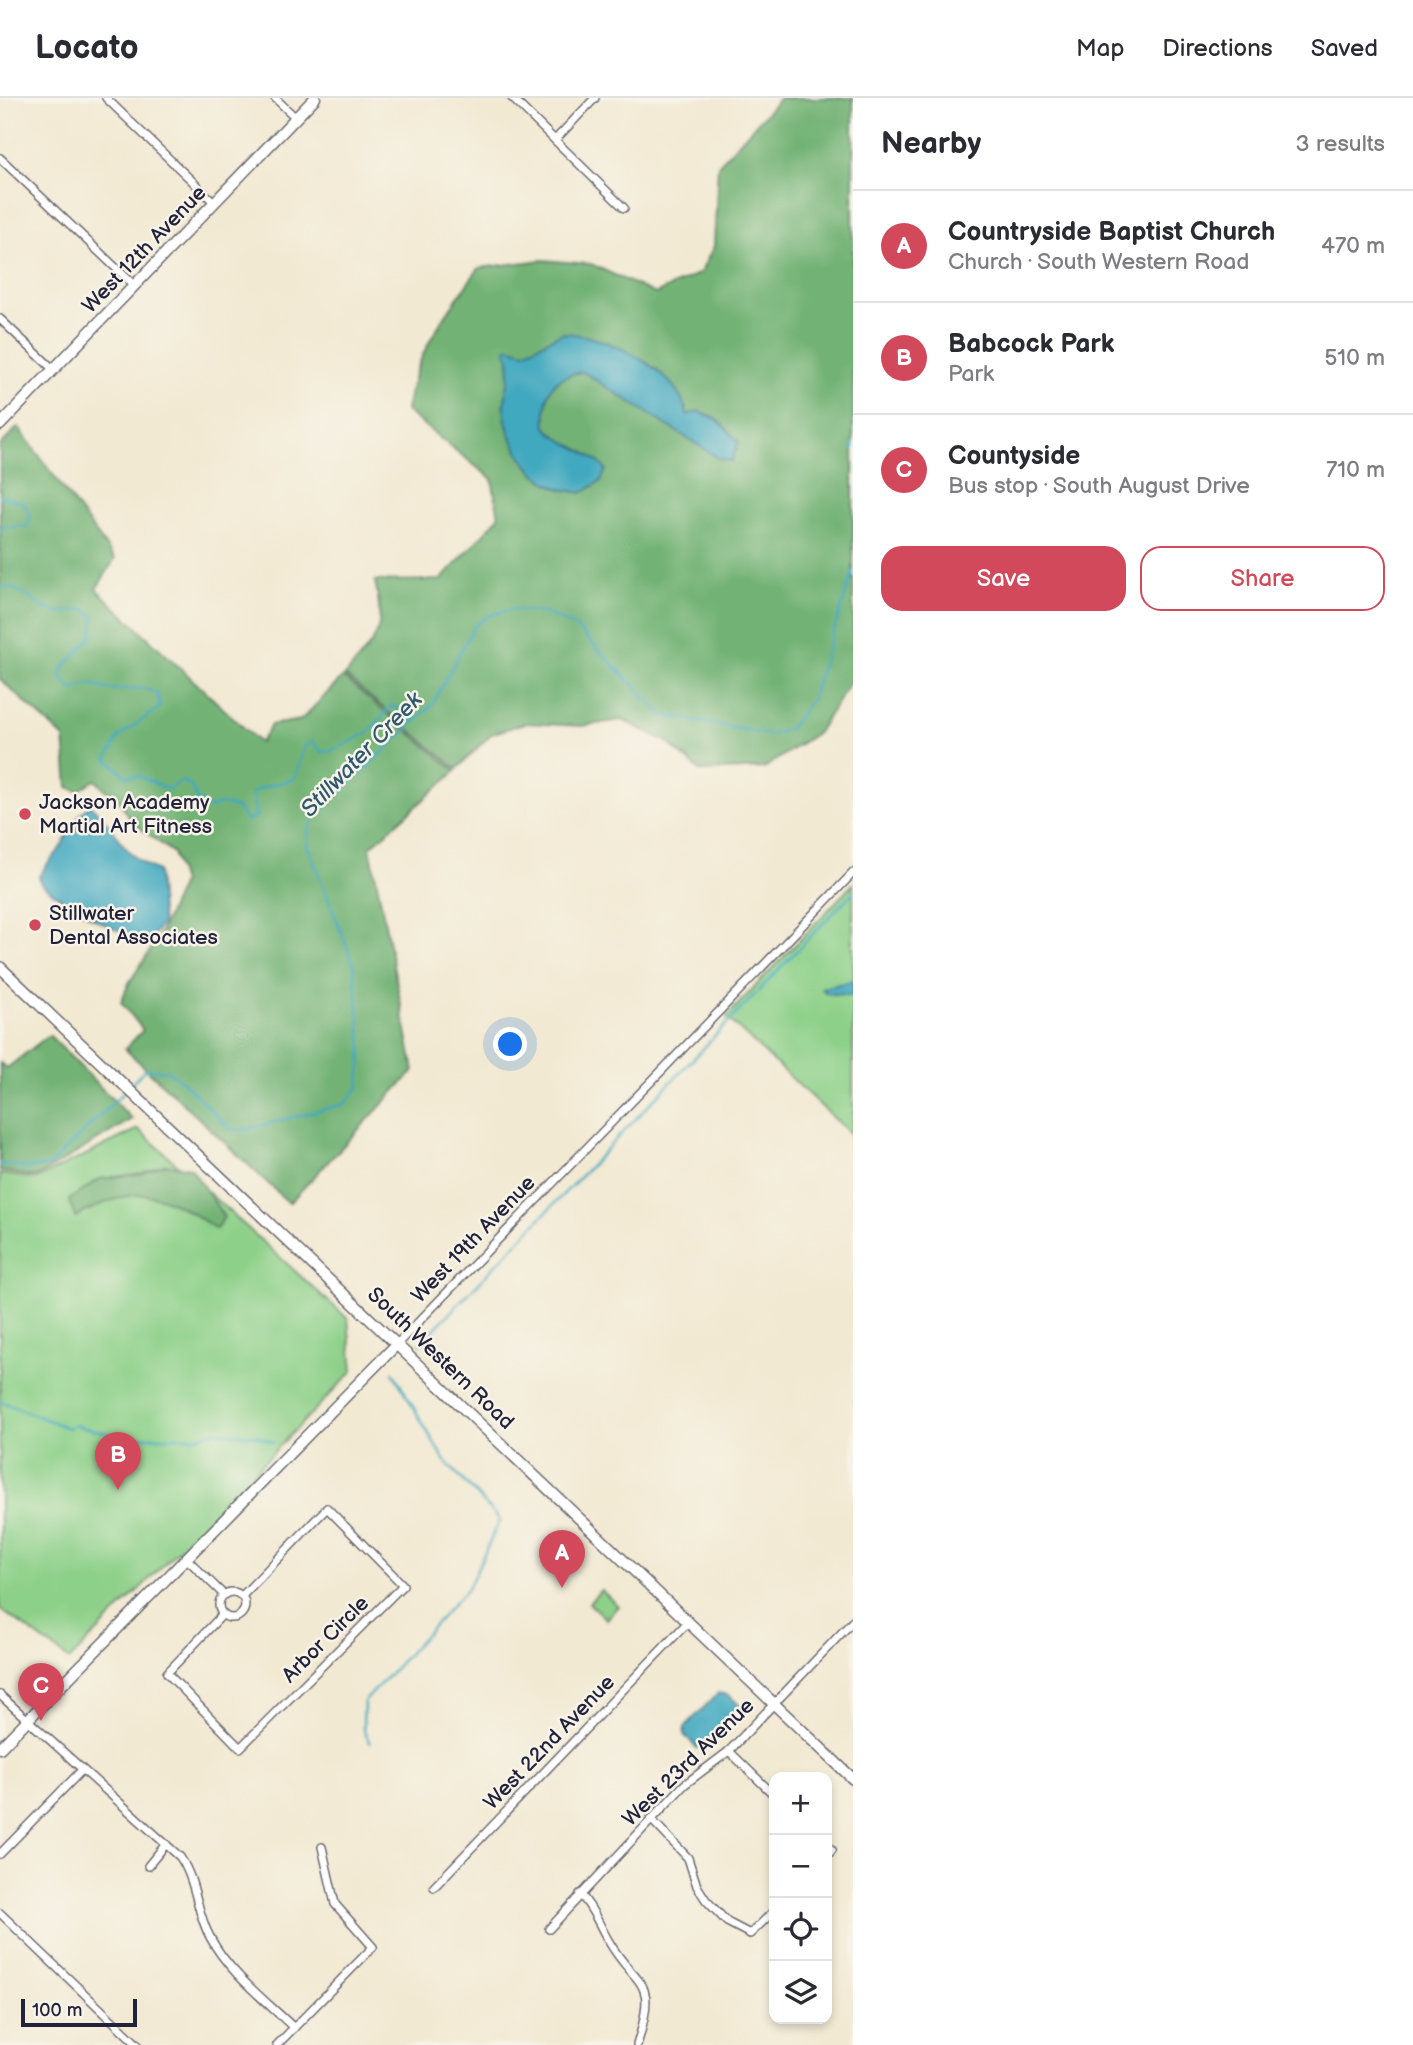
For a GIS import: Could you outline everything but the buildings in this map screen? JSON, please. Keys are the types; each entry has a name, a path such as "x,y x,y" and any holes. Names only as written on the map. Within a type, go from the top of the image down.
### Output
{"street":[{"path":"106,98 215,202"},
{"path":"275,98 296,118"},
{"name":"West 12th Avenue","path":"0,425 315,98"},
{"path":"512,98 624,208"},
{"path":"555,140 595,98"},
{"path":"0,158 135,286"},
{"path":"0,319 54,370"},
{"name":"West 19th Avenue","path":"0,1748 398,1343 853,873"},
{"name":"South Western Road","path":"0,967 853,1779"},
{"name":"Arbor Circle","path":"223,1614 167,1673 240,1748 403,1585 327,1508 242,1596"},
{"path":"186,1558 224,1595"},
{"path":"235,1592 242,1596 245,1608 241,1615 230,1618 223,1614 219,1606 224,1595 235,1592"},
{"name":"West 22nd Avenue","path":"435,1887 689,1621"},
{"name":"West 23rd Avenue","path":"550,1929 684,1784 729,1751 853,1621"},
{"path":"0,1695 166,1844 190,1870 209,1936 224,1959 294,2028"},
{"path":"729,1751 769,1790"},
{"path":"0,1854 82,1770"},
{"path":"651,1819 688,1858 696,1886 727,1922 750,1934 769,1916"},
{"path":"148,1866 166,1844"},
{"path":"277,2045 373,1947 335,1904 322,1847"},
{"path":"580,1894 598,1916 608,1941 642,1982 646,2010 637,2045"},
{"path":"0,1913 138,2045"}],"green space":[{"path":"780,98 853,98 853,678 818,732 764,768 700,771 666,741 622,720 582,726 525,723 491,734 457,769 345,676 372,642 379,624 375,581 441,580 499,517 492,479 406,411 416,370 424,352 443,318 479,268 542,260 591,264 655,294 700,273 714,246 718,165"},
{"path":"18,427 115,559 96,589 260,743 271,725 301,720 343,677 456,771 370,847 414,1071 289,1203 125,1049 143,1030 121,1002 129,983 157,940 182,883 173,853 130,820 121,803 95,780 78,791 68,787 64,738 0,679 0,446"},
{"path":"853,884 853,1136 726,1017"},
{"path":"49,1035 132,1119 37,1177 0,1171 0,1063 7,1068"},
{"path":"138,1129 348,1319 353,1371 70,1660 0,1609 0,1174 37,1179"},
{"path":"165,1164 191,1168 224,1217 216,1229 178,1205 148,1195 116,1199 75,1217 69,1200 100,1179 143,1173"},
{"path":"601,1590 618,1606 606,1619 589,1603"}],"water":[{"path":"562,333 579,335 618,347 655,369 681,398 687,415 699,411 717,419 739,442 731,461 720,459 583,372 571,374 555,383 546,406 546,427 592,457 606,470 601,481 582,493 558,488 544,481 526,463 507,427 505,402 510,369 506,349 509,347 525,352"},
{"path":"90,805 135,857 158,871 162,924 148,942 92,918 41,884 39,877 43,870 57,853 75,821"},
{"path":"853,981 853,996 826,993 821,988"},
{"path":"718,1693 728,1695 742,1707 738,1715 722,1723 708,1746 697,1748 684,1735 685,1727"}],"waterway":[{"name":"Stillwater Creek","path":"853,444 853,449"},
{"path":"0,496 24,503 31,518 26,527 4,526 0,531"},
{"name":"Stillwater Creek","path":"129,1086 145,1069 168,1071 182,1081 230,1129 244,1130 345,1104 359,1087 362,1049 354,965 307,844 308,831 316,816 432,705 474,626 490,615 512,609 545,613 576,627 663,715 771,735 790,728 811,700 853,572"},
{"path":"0,587 23,593 49,610 63,613 85,609 95,617 91,638 62,669 62,679 72,689 91,684 110,689 141,688 157,693 160,707 119,737 107,759 126,776 138,776 168,789 181,781 191,785 197,800 209,808 221,804 237,808 247,821 256,817 252,793 295,778 304,747 312,741 321,752 331,751 368,733 392,705 415,722"},
{"path":"420,1344 853,892"},
{"name":"Stillwater Creek","path":"0,1164 25,1168 49,1166 125,1091"},
{"path":"370,1743 363,1728 364,1702 468,1588 500,1520 444,1460 393,1372"},
{"path":"0,1401 68,1428 74,1425 124,1437 197,1437 216,1431 257,1436 273,1442"}],"place":[{"name":"Jackson Academy Martial Art Fitness","path":"25,814"},
{"name":"Stillwater Dental Associates","path":"35,925"},
{"name":"Babcock Park","path":"118,1490"},
{"name":"Countryside Baptist Church","path":"562,1588"},
{"name":"Countyside","path":"41,1721"}]}
